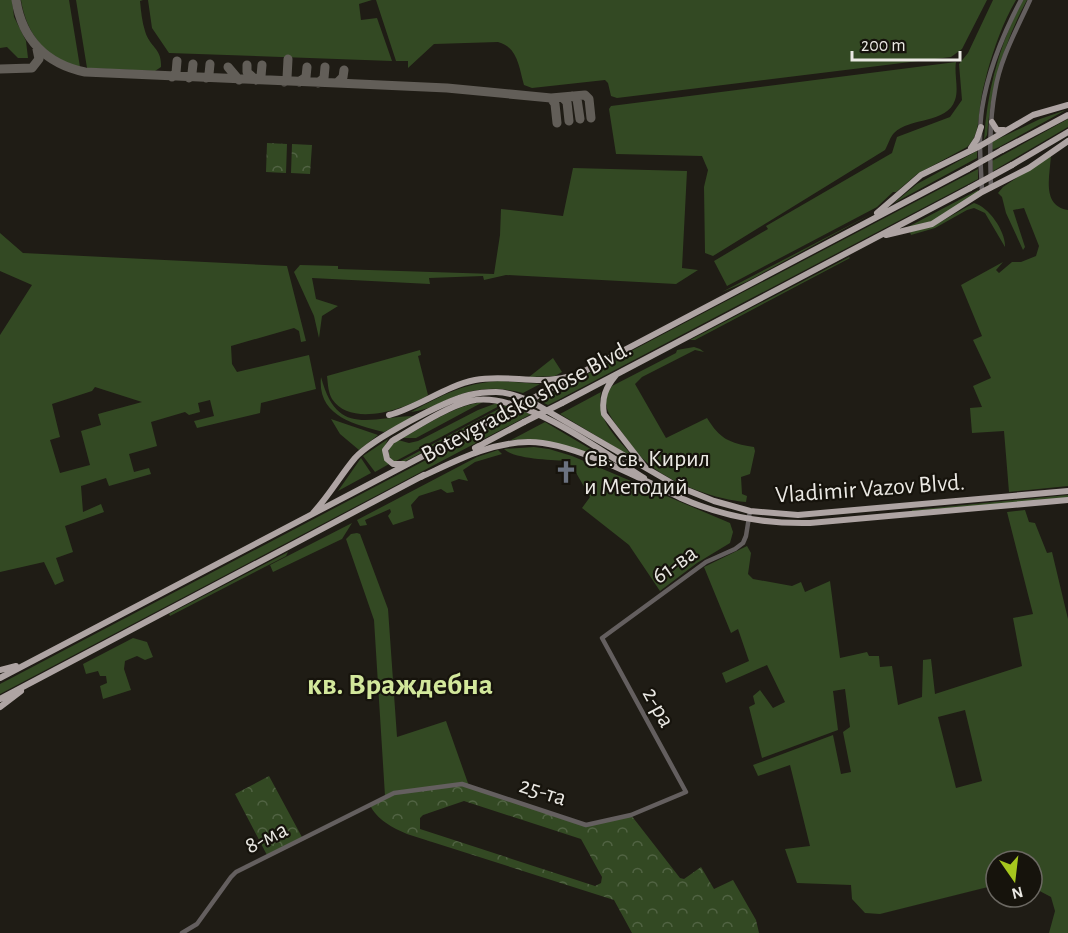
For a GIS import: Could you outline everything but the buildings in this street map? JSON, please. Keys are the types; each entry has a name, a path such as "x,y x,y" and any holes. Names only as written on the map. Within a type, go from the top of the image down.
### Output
{"main road":[{"path":"865,223 913,180 1044,111 1068,105"},
{"name":"Botevgradsko shose Blvd.","path":"0,678 1068,115"},
{"path":"992,122 997,130 1007,129"},
{"path":"967,152 977,138 981,127"},
{"name":"Botevgradsko shose Blvd.","path":"0,699 970,188 1068,132"},
{"path":"863,244 889,233 932,224 982,192 1029,168 1068,141"},
{"path":"980,146 990,157"},
{"path":"621,370 609,383 604,394 602,404 604,414 647,470"},
{"path":"389,415 408,409 466,382 496,378 552,381 580,374"},
{"name":"Vladimir Vazov Blvd.","path":"313,513 326,499 355,458 378,440 430,412 467,396 497,392 516,395 532,402 676,486 767,521 810,523 1068,500"},
{"path":"411,463 396,465 390,462 386,455 388,443 470,401 485,399 506,401 528,409 564,428 663,489"},
{"path":"421,477 485,448 530,442 567,447 663,489"},
{"name":"Vladimir Vazov Blvd.","path":"663,489 713,510 750,515 798,515 1068,491"},
{"path":"0,670 30,662"},
{"path":"0,708 36,680"}],"street":[{"path":"982,192 980,146 985,94 995,56 1021,0"},
{"path":"991,188 990,139 995,89 1003,62 1030,0"},
{"name":"61-ва","path":"602,638 706,562 743,543 750,515"},
{"name":"2-ра","path":"602,638 686,792"},
{"name":"25-та","path":"385,796 446,784 462,784 586,825 631,814 686,792"},
{"name":"8-ма","path":"182,933 197,924 236,873 385,796"}],"green space":[{"path":"0,0 12,0 14,17 26,41 28,58 18,58 7,47 0,48"},
{"path":"21,0 69,0 80,67 57,58 40,43 28,23"},
{"path":"76,0 143,0 140,1 144,28 147,37 160,56 161,67 155,71 87,68"},
{"path":"148,0 372,0 359,4 361,20 377,18 392,61 169,53 152,28"},
{"path":"376,0 987,0 962,49 951,57 617,98 611,96 605,80 532,88 524,85 514,53 510,48 498,42 434,44 408,68 408,61 396,61"},
{"path":"993,0 1016,0 993,54 982,93 978,125 967,147 917,174 877,207 727,286 714,261 768,229 766,226 892,153 897,137 950,117 962,100 959,64 968,53"},
{"path":"1023,0 1027,0 1005,49 995,83 987,135 984,140 991,86 996,68 1007,34"},
{"path":"956,62 956,96 951,108 936,117 901,128 893,135 885,150 713,256 705,253 704,187 708,170 702,156 616,154 609,109 611,106"},
{"path":"1066,110 992,150 992,142 1040,119"},
{"path":"1068,119 1068,127 993,171 992,161"},
{"path":"267,143 287,144 286,173 266,172"},
{"path":"292,144 312,145 310,174 291,173"},
{"path":"977,151 977,158 894,203 917,184"},
{"path":"1051,155 1050,196 1059,207 1068,210 1068,486 1009,492 1004,431 972,433 970,408 982,407 973,386 991,378 973,340 982,336 961,285 1003,262 996,270 999,273 1012,262 1021,262 1036,256 1039,246 1024,208 1013,210 1025,247 1023,250 1006,213 1002,197 998,193 1003,187"},
{"path":"573,168 687,171 682,268 698,270 676,284 506,275 484,280 483,276 429,278 430,284 312,278 316,299 338,306 322,316 319,338 314,316 294,272 300,265 338,266 338,269 494,274 501,209 563,216"},
{"path":"978,169 978,179 558,400 548,405 538,400"},
{"path":"978,190 978,193 932,221 904,229"},
{"path":"974,203 985,209 996,221 1003,234 1005,247 985,213 974,208 935,228 911,235 910,232 935,225"},
{"path":"875,212 746,282 722,292"},
{"path":"0,233 23,253 287,266 306,341 301,342 299,331 294,328 231,346 232,364 237,372 309,355 316,389 261,403 260,413 197,428 194,421 214,416 210,400 198,403 200,412 189,415 185,412 151,422 157,446 129,454 134,472 149,468 151,474 109,486 106,478 81,486 83,512 101,504 104,512 65,526 73,552 56,558 64,581 55,585 44,562 0,572 0,335 32,285 0,271","holes":["95,387 142,402 98,414 101,425 81,431 90,465 60,473 50,440 60,437 52,404 92,391"]},
{"path":"849,257 695,340 690,340"},
{"path":"694,347 704,352 695,350 642,377 635,384 666,438 707,418 716,431 726,439 754,447 750,474 741,477 742,494 747,496 746,502 709,494 660,473 637,453 614,422 607,408 606,397 612,386 676,353 677,350"},
{"path":"420,350 421,355 418,356 428,395 393,410 365,414 352,413 341,408 332,399 327,376"},
{"path":"553,358 562,372 555,376 529,377"},
{"path":"321,377 336,409 345,416 369,420 415,416 384,432 361,426 331,409 321,390"},
{"path":"500,381 540,384 523,393 498,389 473,391 429,408 411,412 464,387"},
{"path":"601,392 600,402 605,421 635,459 560,414"},
{"path":"483,402 416,438 403,438 452,411"},
{"path":"497,403 503,404 394,462 389,456 389,447 398,440 409,443 418,441 478,410"},
{"path":"506,405 509,406 402,463 397,463"},
{"path":"521,410 531,414 0,694 0,684"},
{"path":"331,419 378,435 359,450 340,434"},
{"path":"545,422 624,469 555,443 526,439 511,440"},
{"path":"388,439 383,450 389,464 375,472 363,456"},
{"path":"534,447 572,456 730,523 733,532 730,543 697,563 660,591 629,545 582,508 590,497 575,471 567,465 568,461 524,457 504,449"},
{"path":"498,450 502,454 475,462 463,470 468,481 459,479 451,482 454,492 447,493 441,489 419,496 411,505 414,518 393,525 388,516 390,509 365,520 367,525 360,526 357,520 477,457"},
{"path":"361,458 371,473 338,491"},
{"path":"1068,495 1068,498 912,511 912,510"},
{"path":"1025,510 1029,522 1035,523 1047,553 1052,552 1068,619 1068,933 1049,933 1055,911 1051,897 1044,893 1044,849 984,849 984,888 880,914 865,913 852,899 851,885 797,883 785,849 810,846 790,765 758,776 753,765 833,735 841,774 851,772 843,732 850,727 845,689 833,691 838,730 762,758 749,707 755,704 753,696 760,690 773,708 785,702 767,665 726,683 722,673 749,661 738,629 731,633 704,567 747,546 751,553 748,574 753,579 792,586 801,582 805,592 830,581 840,658 867,652 869,656 879,656 880,667 892,666 898,705 922,697 923,660 931,659 935,694 1022,666 1013,618 1033,614 1007,512","holes":["965,710 982,781 956,788 938,717"]},
{"path":"352,523 342,539 273,572 270,565"},
{"path":"351,534 360,534 388,609 397,737 446,721 469,786 385,796 374,620 346,539"},
{"path":"288,552 286,556 170,616 169,614"},
{"path":"133,638 147,642 153,657 145,660 137,656 125,661 124,669 131,690 103,699 100,686 107,683 106,676 100,676 98,671 86,674 83,664"},
{"path":"269,776 303,839 268,857 235,794"},
{"path":"455,783 586,825 631,815 680,878 684,879 701,867 714,889 733,880 756,920 759,933 632,933 614,900 396,829 381,819 370,805 385,796","holes":["464,801 581,839 602,877 601,883 595,886 420,829 420,818"]}],"taxiway":[{"path":"16,0 24,27 38,48 59,63 85,72 337,83 343,77 344,70"},
{"path":"0,69 32,68 39,59 37,49"},
{"path":"284,82 287,78 288,59"},
{"path":"172,77 176,73 177,61"},
{"path":"189,78 193,64"},
{"path":"206,78 210,64"},
{"path":"247,65 247,72 256,80 261,76 262,65"},
{"path":"228,67 239,80 241,79"},
{"path":"299,82 306,77 307,67"},
{"path":"318,83 324,78 325,67"},
{"path":"337,83 447,88 551,98 585,95 589,99 591,118"},
{"path":"572,96 577,99 580,119"},
{"path":"562,97 567,102 569,121"},
{"path":"551,98 555,104 557,123"}],"place":[{"name":"Св. св. Кирил и Методий","path":"566,472"}],"district":[{"name":"кв. Враждебна","path":"400,684"}]}
